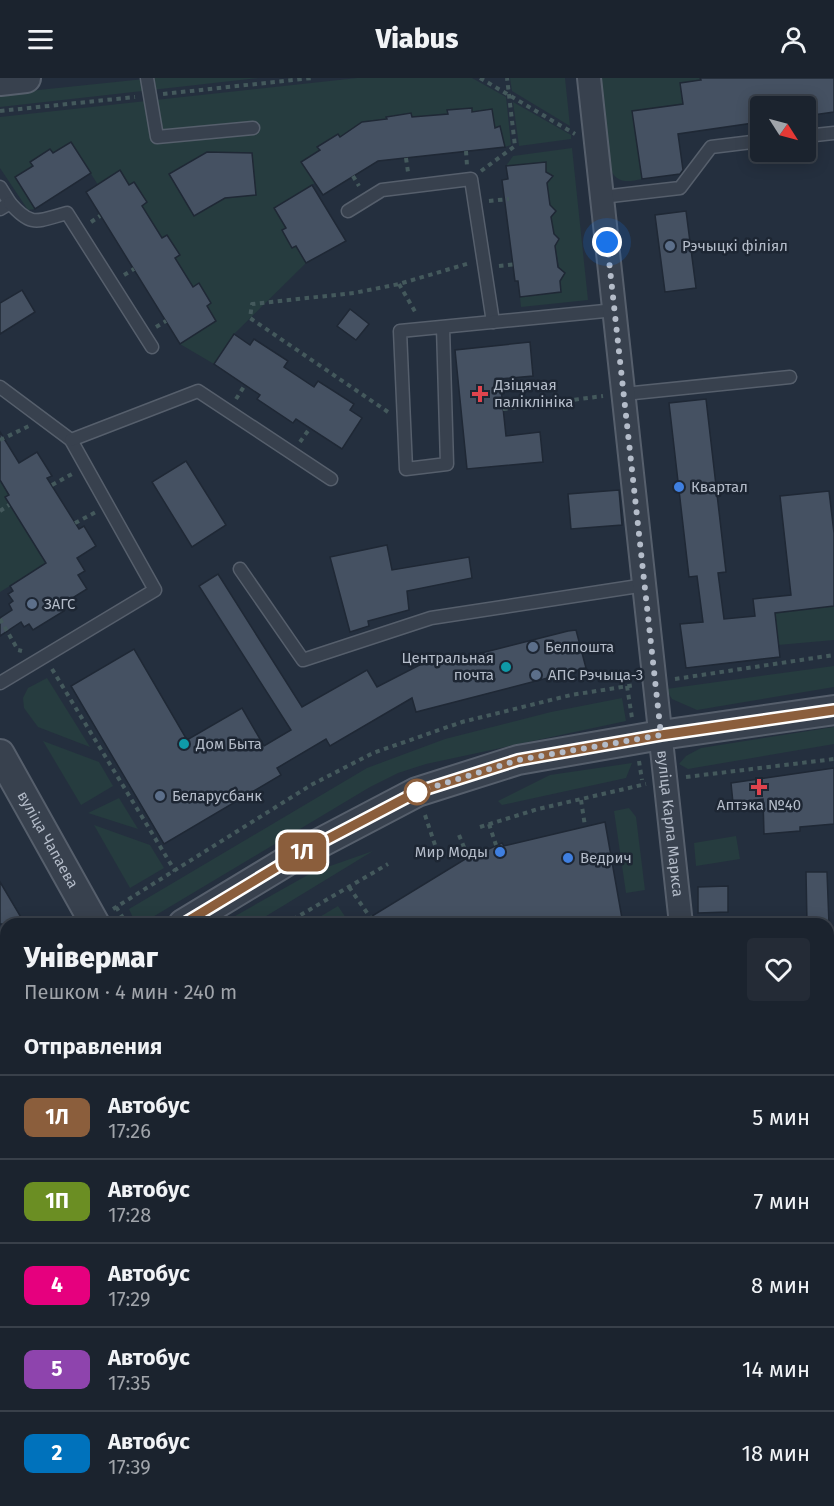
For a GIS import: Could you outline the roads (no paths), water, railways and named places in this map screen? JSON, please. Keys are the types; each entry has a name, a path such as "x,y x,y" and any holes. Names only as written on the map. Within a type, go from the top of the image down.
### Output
{"street":[{"path":"0,81 26,78"},
{"name":"вуліца Карла Маркса","path":"589,78 680,918"},
{"path":"193,918 297,855 417,792 518,760 661,735 834,710"},
{"name":"вуліца Чапаева","path":"0,754 102,917"}],"lane":[{"path":"147,78 157,137 253,128"},
{"path":"816,135 834,133"},
{"path":"602,197 680,188 711,147 750,142"},
{"path":"348,211 382,190 471,179 493,322"},
{"path":"0,187 5,206 35,222 67,213 152,347"},
{"path":"443,327 447,464 406,469 400,332 443,327 615,310"},
{"path":"624,394 790,377"},
{"path":"0,387 71,440 155,590 0,683"},
{"path":"71,440 198,391 331,480"},
{"path":"240,569 303,660 431,618 645,585"}],"place":[{"name":"Рэчыцкі філіял","path":"670,246"},
{"name":"Дзіцячая паліклініка","path":"480,394"},
{"name":"Квартал","path":"679,487"},
{"name":"ЗАГС","path":"32,604"},
{"name":"Белпошта","path":"533,647"},
{"name":"Центральная почта","path":"506,667"},
{"name":"АПС Рэчыца-3","path":"536,675"},
{"name":"Дом Быта","path":"184,744"},
{"name":"Аптэка №40","path":"759,787"},
{"name":"Беларусбанк","path":"160,796"},
{"name":"Мир Моды","path":"500,852"},
{"name":"Ведрич","path":"568,858"}]}
